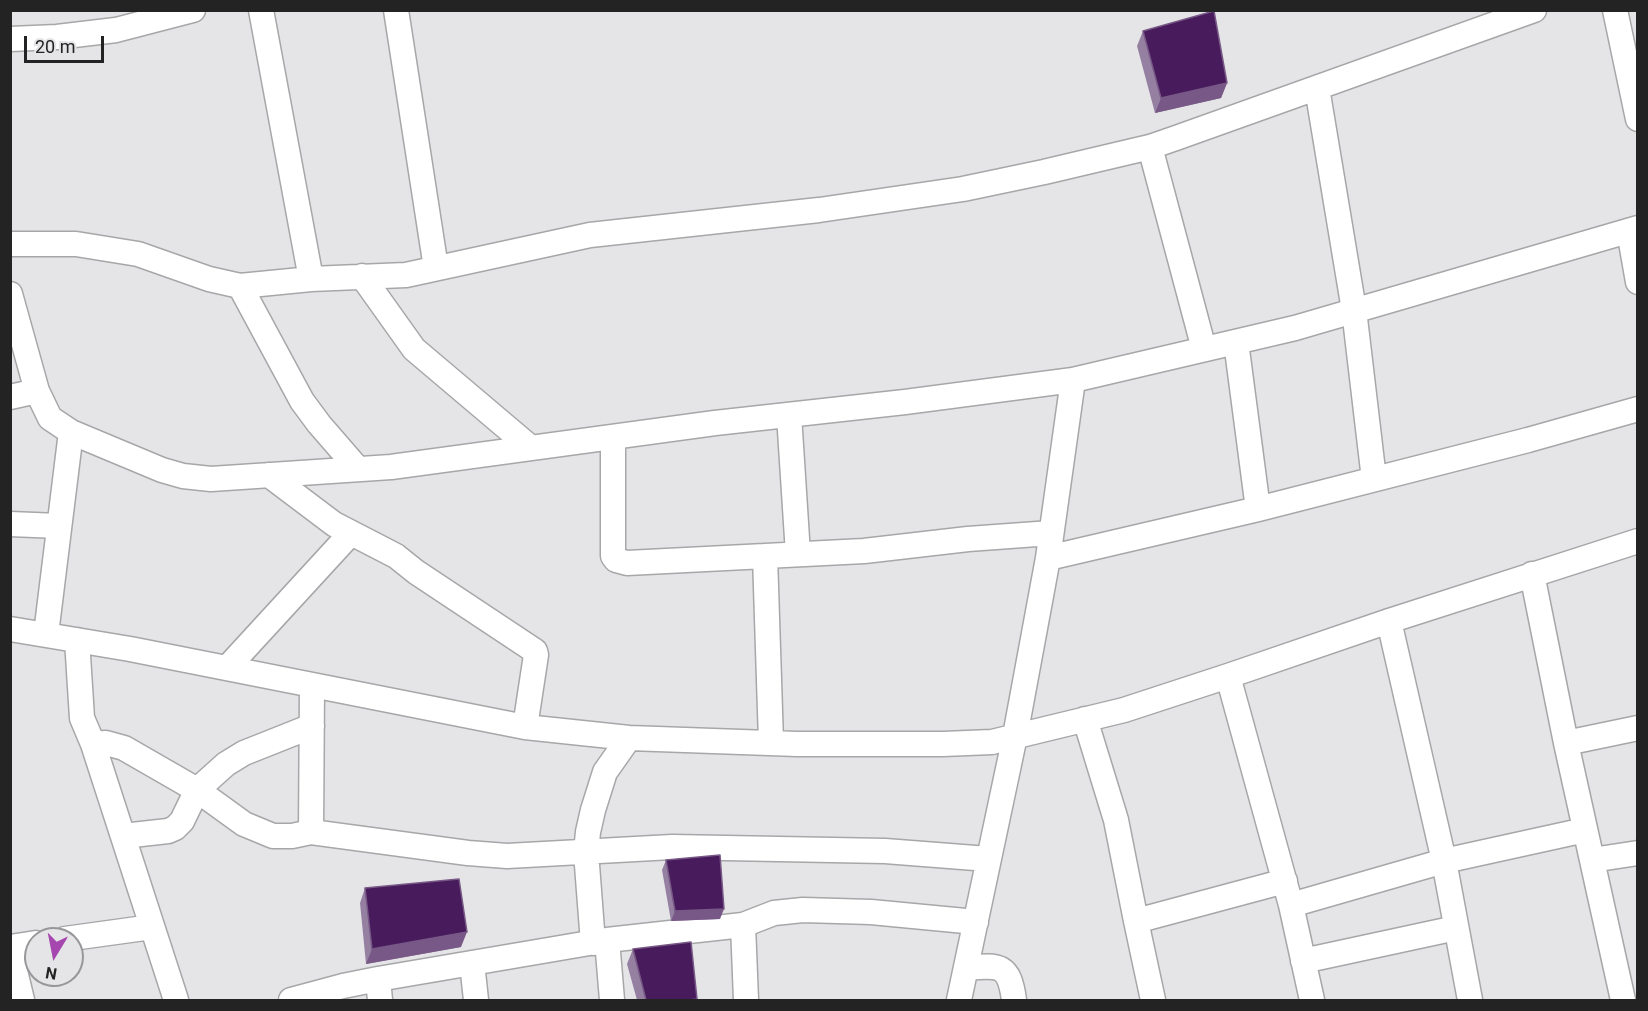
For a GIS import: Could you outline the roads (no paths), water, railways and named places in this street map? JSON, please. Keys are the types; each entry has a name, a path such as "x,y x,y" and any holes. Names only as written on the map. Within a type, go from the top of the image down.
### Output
{"street":[{"path":"10,39 57,37 116,30 193,10"},
{"path":"261,10 311,279"},
{"path":"396,10 436,268"},
{"path":"10,244 76,244 138,254 209,279 240,286 311,279 406,274 590,235 819,210 963,189 1150,147 1534,10"},
{"path":"1615,10 1638,119"},
{"path":"1317,88 1354,310 1374,479"},
{"path":"1150,147 1204,349"},
{"path":"11,300 37,391 50,418 71,432 162,470 183,476 211,479 391,467 1072,380 1295,328 1633,230 1638,282"},
{"path":"362,276 414,349 531,448"},
{"path":"240,286 302,401 358,469"},
{"path":"1236,342 1258,509"},
{"path":"959,1000 1015,736 1048,558 1072,380"},
{"path":"10,397 37,391"},
{"path":"1048,558 1258,509 1528,440 1638,409"},
{"path":"789,415 798,554"},
{"path":"46,634 71,432"},
{"path":"614,437 613,556 616,560 627,563 864,551 968,539 1051,533"},
{"path":"269,475 334,524 396,556 416,572 535,651 525,727"},
{"path":"10,524 59,526"},
{"path":"228,668 351,533"},
{"path":"10,629 228,668 525,727 629,738 797,744 992,742 1124,710 1638,541"},
{"path":"765,556 771,742"},
{"path":"1532,574 1585,831 1623,1000"},
{"path":"1389,621 1444,861 1470,1000"},
{"path":"77,640 82,718 93,744 176,1000"},
{"path":"1228,676 1285,881 1312,1000"},
{"path":"311,832 312,686"},
{"path":"1085,719 1116,820 1154,1000"},
{"path":"123,836 168,831 175,828 182,821 197,790 226,764 244,753 312,726"},
{"path":"1566,742 1638,728"},
{"path":"612,1000 586,852 593,810 605,772 629,738"},
{"path":"93,744 106,743 124,748 197,790 244,824 273,836 292,836 311,832 507,856 672,847 885,850 988,859"},
{"path":"1291,905 1444,861 1585,831"},
{"path":"1592,860 1638,853"},
{"path":"1136,921 1285,881"},
{"path":"291,1000 343,986 379,990 472,963 600,941 743,925 774,913 803,910 871,912 976,922"},
{"path":"743,925 746,1000"},
{"path":"84,936 152,927"},
{"path":"1303,961 1456,928"},
{"path":"10,948 22,1000"},
{"path":"472,963 476,1000"},
{"path":"966,968 993,965 1005,972 1012,986 1014,1000"}]}
